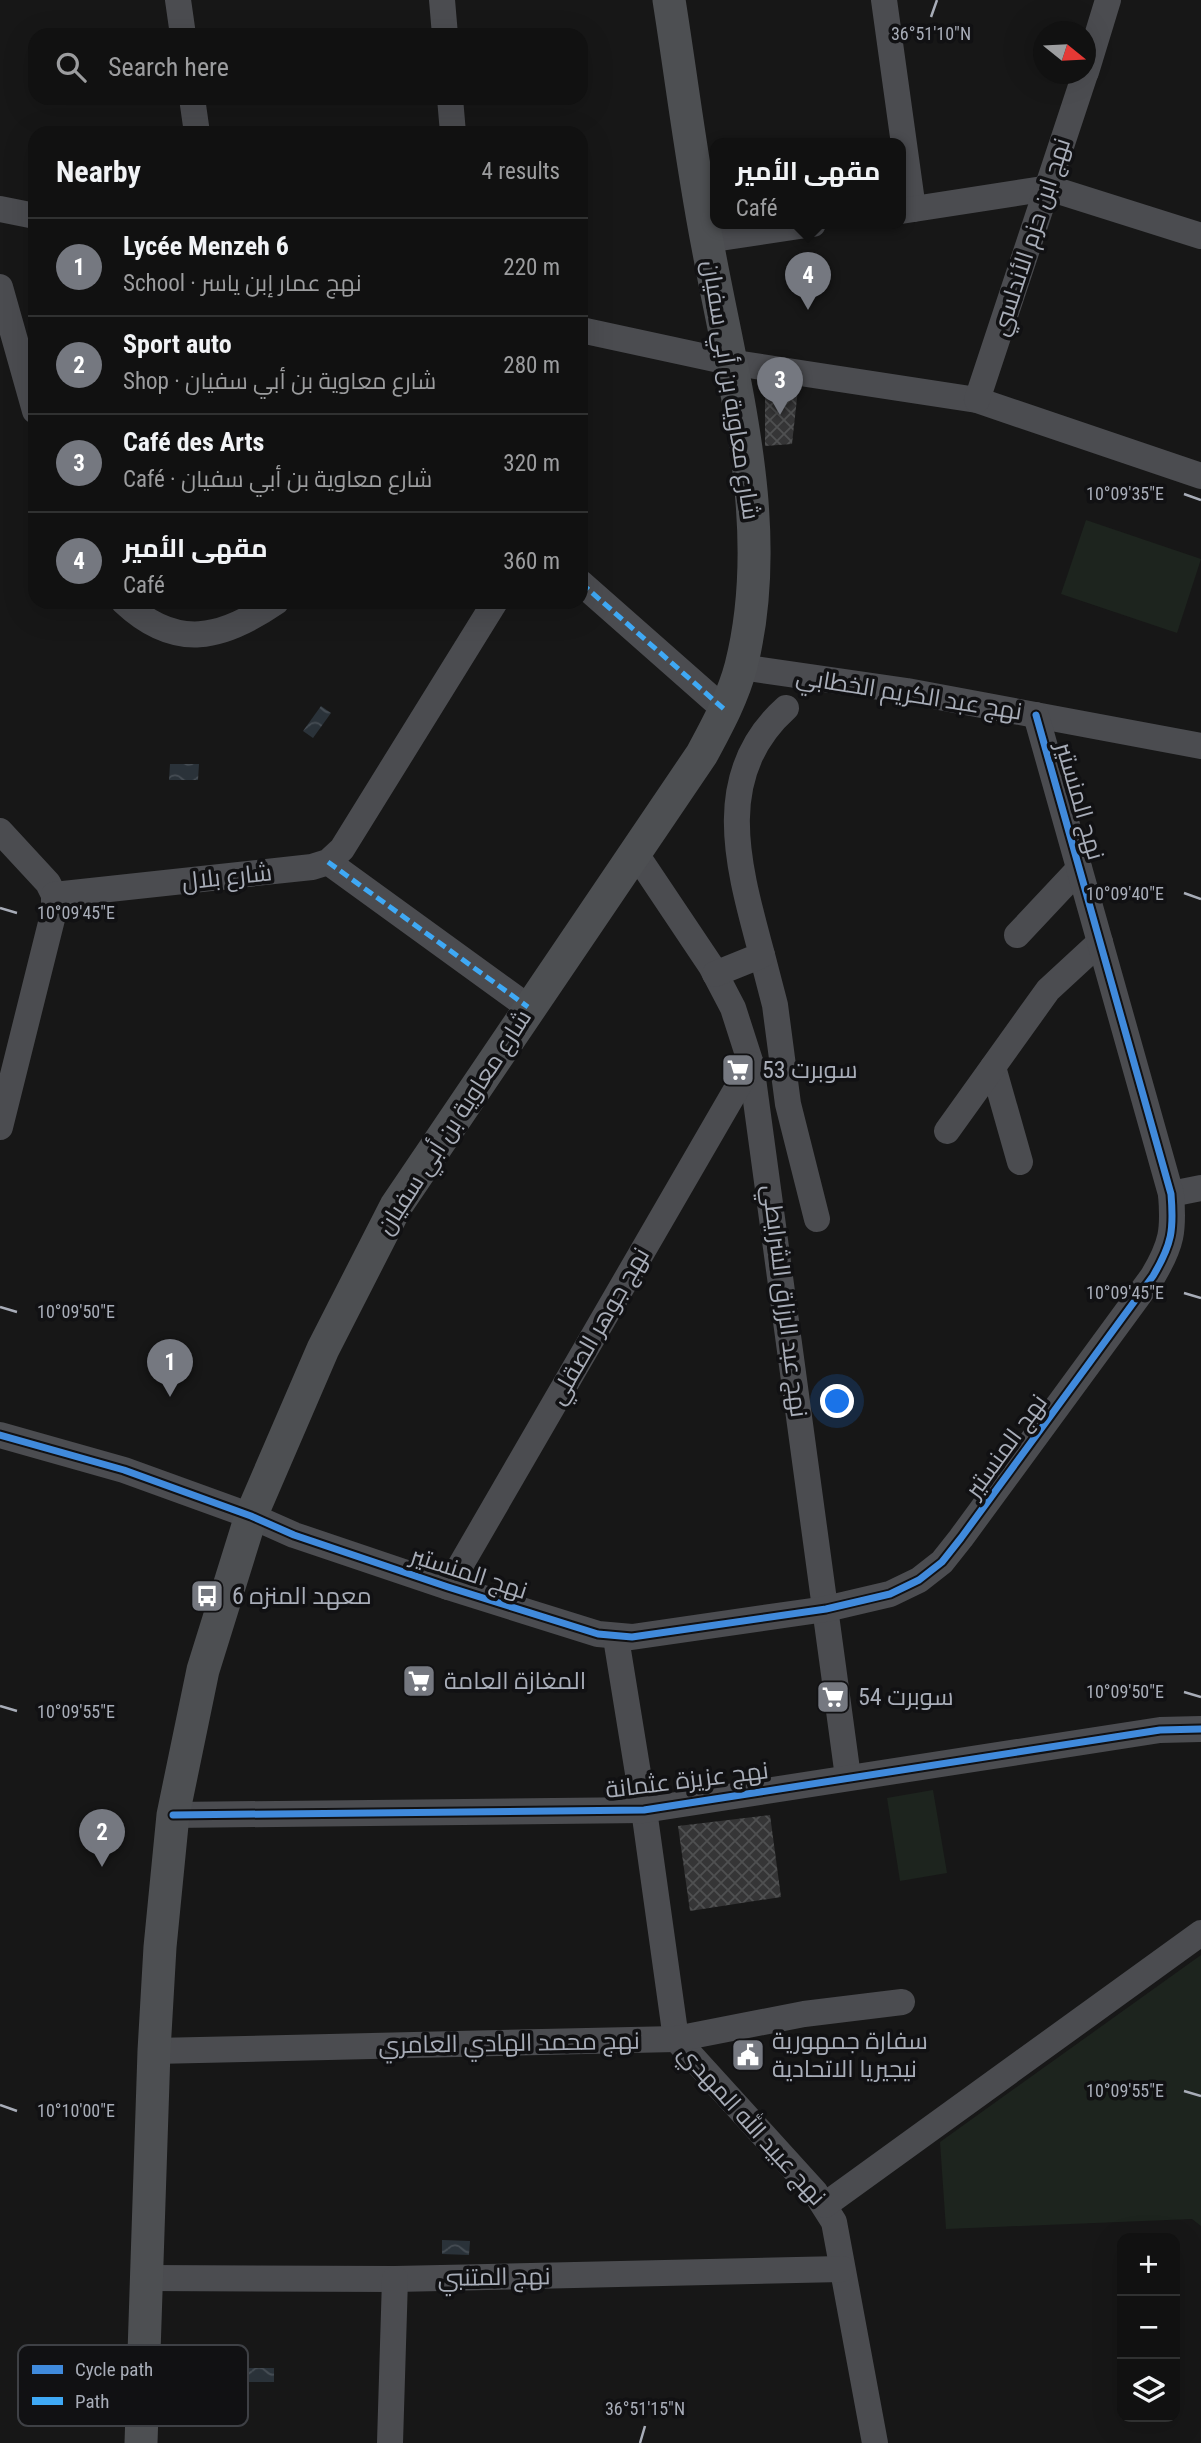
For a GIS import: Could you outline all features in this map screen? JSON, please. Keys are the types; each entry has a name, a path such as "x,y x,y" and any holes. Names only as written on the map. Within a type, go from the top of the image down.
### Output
{"main road":[{"name":"شارع معاوية بن أبي سفيان","path":"144,2345 154,2051 160,1947 173,1815 203,1670 251,1516 323,1349 396,1206 528,1007 636,854 702,754 725,710 741,667 751,603 754,537 749,468 706,240 669,0"}],"street":[{"path":"178,0 182,28"},
{"path":"442,0 444,28"},
{"path":"884,0 899,138"},
{"name":"نهج ابن حزم الأندلسي","path":"1096,38 1108,0"},
{"name":"نهج ابن حزم الأندلسي","path":"976,400 1081,84"},
{"path":"193,105 196,126"},
{"path":"451,105 452,126"},
{"path":"907,210 1048,188 1201,236"},
{"path":"0,209 28,215"},
{"path":"706,240 780,229"},
{"path":"0,289 28,387"},
{"path":"588,332 730,362 976,400 1201,476"},
{"path":"588,589 725,710"},
{"path":"131,609 144,621 179,634 211,635 248,622 266,609"},
{"path":"491,609 342,849 328,862 528,1007"},
{"name":"نهج عبد الكريم الخطابي","path":"741,667 907,691 1201,746"},
{"path":"786,708 757,738 741,776 735,808 751,919 775,1005 788,1104 804,1180 817,1219"},
{"name":"نهج المنستير","path":"0,1435 124,1470 251,1516 294,1535 448,1587 616,1638 827,1609 890,1594 919,1580 942,1562 1153,1276 1167,1251 1174,1230 1171,1194 1036,715"},
{"path":"0,831 48,883 54,895 54,911 8,1068 0,1127"},
{"name":"نهج عبد الرزاق الشرايطي","path":"636,854 715,974 733,1008 751,1064 848,1777"},
{"name":"شارع بلال","path":"54,895 312,867 328,862"},
{"path":"1017,935 1079,869"},
{"path":"947,1130 1048,990 1100,942"},
{"path":"715,974 762,955"},
{"name":"نهج جوهر الصقلي","path":"448,1587 751,1064"},
{"path":"993,1067 1020,1162"},
{"path":"1171,1194 1201,1188"},
{"name":"نهج عبيد الله المهدي","path":"616,1638 644,1810 676,2039 825,2205 834,2222 875,2443"},
{"name":"نهج عزيزة عثمانة","path":"173,1815 644,1810 1160,1730 1201,1729"},
{"path":"825,2205 1201,1933"},
{"name":"نهج محمد الهادي العامري","path":"154,2051 676,2039 804,2014 902,2002"},
{"name":"نهج المتنبي","path":"146,2278 394,2279 842,2269"},
{"path":"390,2443 394,2279"}],"shaded area":[{"path":"1086,520 1201,559 1177,633 1061,594"},
{"path":"933,1790 947,1873 900,1881 887,1798"},
{"path":"1201,1955 1201,2226 1192,2219 946,2229 940,2142"}],"water":[{"path":"321,706 331,713 313,738 303,731"},
{"path":"170,764 199,764 198,780 169,780"},
{"path":"442,2240 470,2241 469,2255 442,2254"},
{"path":"248,2368 274,2368 274,2382 248,2382"}],"building":[{"path":"765,384 798,389 792,444 765,446"},
{"path":"770,1815 781,1897 690,1911 678,1826"}],"marked path":[{"path":"588,589 725,710"},
{"path":"328,862 528,1007"}],"cycle path":[{"path":"0,1435 124,1470 251,1516 294,1535 598,1634 632,1637 826,1609 890,1594 919,1580 942,1562 961,1538 1153,1276 1168,1245 1172,1227 1171,1194 1036,715"},
{"path":"173,1815 644,1810 1160,1730 1201,1729"}],"place":[{"name":"مقهى الأمير","path":"808,310"},
{"name":"Café des Arts","path":"780,415"},
{"name":"سوبرت 53","path":"738,1070"},
{"name":"Lycée Menzeh 6","path":"170,1397"},
{"name":"معهد المنزه 6","path":"207,1596"},
{"name":"المغازة العامة","path":"419,1681"},
{"name":"سوبرت 54","path":"833,1697"},
{"name":"Sport auto","path":"102,1867"},
{"name":"سفارة جمهورية نيجيريا الاتحادية","path":"748,2055"}]}
